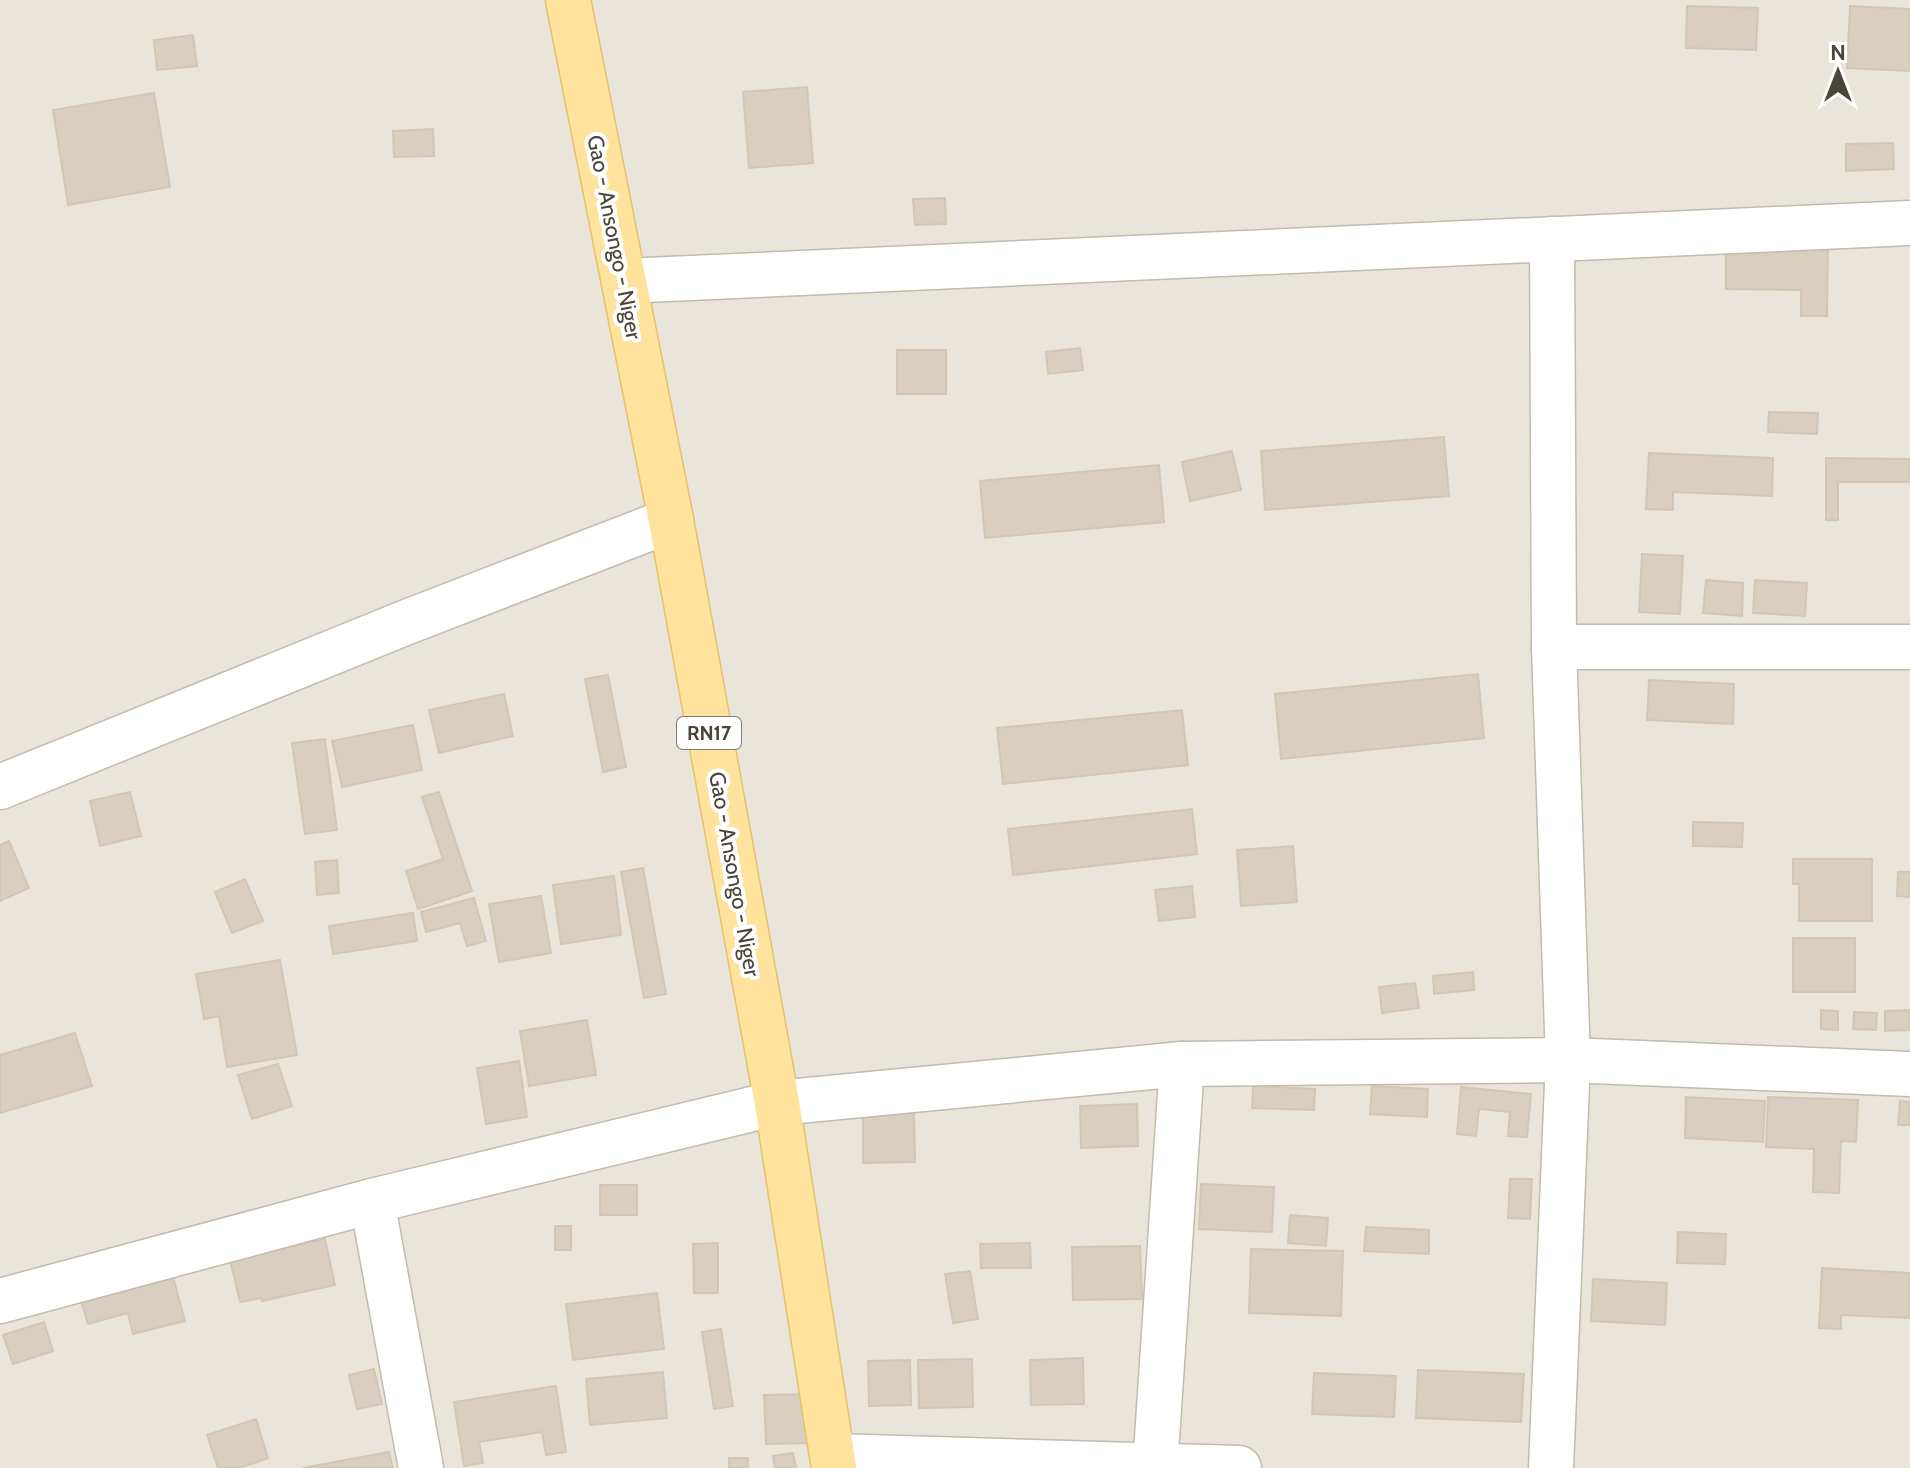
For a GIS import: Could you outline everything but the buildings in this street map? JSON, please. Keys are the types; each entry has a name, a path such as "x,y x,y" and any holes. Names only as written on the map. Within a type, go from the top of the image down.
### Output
{"main road":[{"name":"Gao - Ansongo - Niger","path":"568,0 671,520 777,1103 834,1462"}],"street":[{"path":"624,281 1910,223"},
{"path":"1551,1468 1568,1060 1554,647 1552,239"},
{"path":"0,787 392,627 671,520"},
{"path":"1554,647 1910,647"},
{"path":"0,1301 372,1201 777,1103 1182,1064 1568,1060 1910,1074"},
{"path":"1155,1467 1182,1064"},
{"path":"372,1201 421,1468"},
{"path":"834,1462 1239,1468"}],"shaded area":[{"path":"0,0 1910,0 1910,1468 0,1468"}]}
